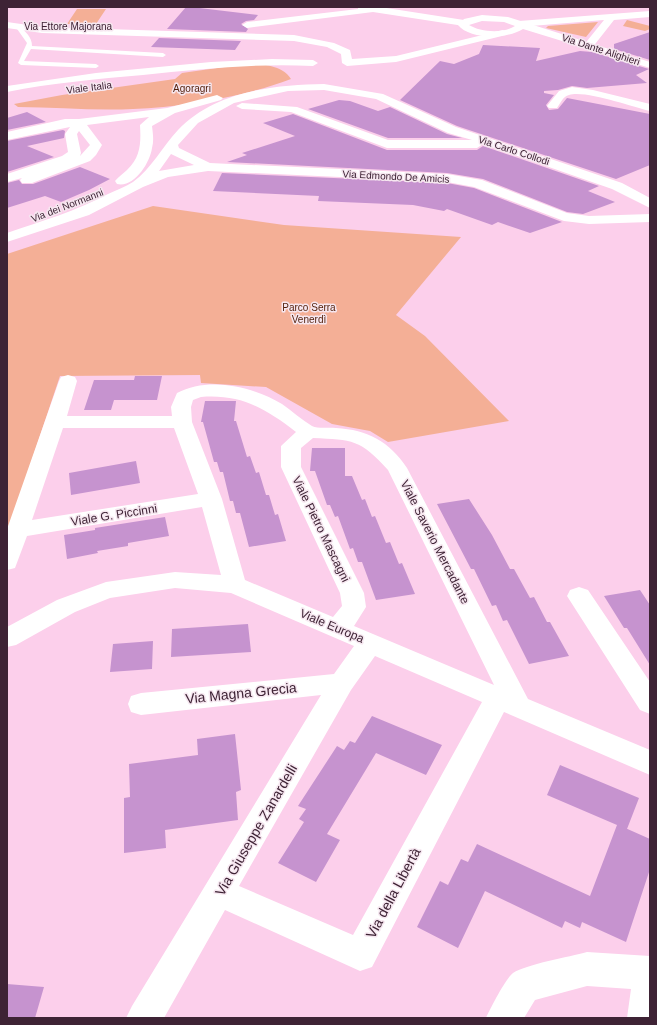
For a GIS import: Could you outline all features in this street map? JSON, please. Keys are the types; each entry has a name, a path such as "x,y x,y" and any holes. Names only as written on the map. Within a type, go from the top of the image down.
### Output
{"street":[{"path":"357,7 403,10 466,21"},
{"path":"237,25 377,9"},
{"path":"9,14 12,26"},
{"path":"515,25 546,22 578,16 611,17 650,14"},
{"path":"588,46 611,17"},
{"name":"Via Dante Alighieri","path":"466,21 495,18 515,25 552,34 650,65"},
{"path":"442,48 466,21"},
{"name":"Via Dante Alighieri","path":"466,21 483,33 503,33 515,25"},
{"name":"Via Ettore Majorana","path":"12,26 214,26"},
{"name":"Via Ettore Majorana","path":"12,26 42,30 294,38 330,45 341,50 394,53 427,52"},
{"path":"7,178 67,159 75,153 71,134 79,123 173,110 262,88 289,76 296,68 327,61 396,59 503,33"},
{"path":"341,50 346,52 327,61 341,50"},
{"path":"327,61 374,71 396,59"},
{"name":"Viale Italia","path":"7,89 72,79 234,62 327,61"},
{"name":"Viale Italia","path":"234,62 269,66 302,84 324,87"},
{"name":"Viale Italia","path":"30,96 52,91 143,80 170,69"},
{"path":"324,87 350,86 366,83 379,96"},
{"name":"Via Carlo Collodi","path":"324,87 379,96 452,130 617,186 650,204"},
{"name":"Via dei Normanni","path":"7,238 84,212 137,185 149,175 172,144 191,124 208,110 231,100 267,92 288,88 324,87"},
{"path":"553,106 560,96 570,91 592,93 650,108"},
{"path":"220,105 293,109 387,144 470,145 490,143"},
{"path":"173,110 191,124"},
{"path":"134,130 146,125 155,117 173,110"},
{"path":"7,136 65,123 79,123 134,130 191,124"},
{"path":"27,180 85,158 92,152 96,145 79,123"},
{"name":"Via dei Normanni","path":"7,227 86,200 126,179 137,167 145,152 148,141 134,130"},
{"path":"172,144 173,150 208,167"},
{"path":"137,185 165,173 208,167"},
{"name":"Via Edmondo De Amicis","path":"208,167 447,178 477,183 564,217 589,220 650,218"},
{"path":"617,186 650,191"},
{"path":"7,562 68,381"},
{"path":"235,585 211,499 182,422 181,407 184,397 194,391 228,390 253,396 277,408 308,432"},
{"path":"55,422 182,422"},
{"name":"Viale Pietro Mascagni","path":"308,432 291,446 291,467 352,593 354,607 338,629"},
{"name":"Viale Saverio Mercadante","path":"308,432 336,433 366,440 382,452 396,468 508,701"},
{"name":"Viale G. Piccinni","path":"18,530 211,499"},
{"name":"Viale Europa","path":"7,638 66,606 106,590 175,580 235,585 650,763"},
{"path":"579,596 650,703"},
{"name":"Via Giuseppe Zanardelli","path":"144,1018 342,683 370,643"},
{"name":"Via Magna Grecia","path":"141,704 342,683"},
{"name":"Via della Libertà","path":"219,892 360,954 508,701"},
{"path":"504,1018 524,986 587,969 650,974 645,1018"}],"lane":[{"path":"12,26 29,37"},
{"path":"29,37 32,34 42,30"},
{"path":"29,37 30,47 21,63 96,66"},
{"path":"30,47 163,55"}],"green space":[{"path":"77,9 106,9 96,24 67,24"},
{"path":"627,20 650,26 650,29 645,31 623,26"},
{"path":"598,22 586,37 546,28 548,26"},
{"name":"Agoragri","path":"252,63 284,71 291,79 234,96 153,108 47,108 18,107 14,104 62,95 175,79 182,73"},
{"name":"Parco Serra Venerdì","path":"153,206 284,225 461,237 396,315 425,336 509,421 388,442 370,431 332,424 266,387 201,383 200,375 60,376 7,534 7,254"}],"building":[{"path":"186,7 258,15 254,20 246,21 241,24 248,29 246,32 167,29"},
{"path":"650,32 650,60 614,49 614,44"},
{"path":"159,38 241,41 235,50 151,47"},
{"path":"483,45 540,48 536,61 580,51 592,52 649,69 636,75 647,83 587,88 572,86 558,90 544,91 544,93 554,95 546,105 549,110 558,109 567,98 650,114 650,165 616,179 457,126 400,100 440,61 454,64 479,54"},
{"path":"339,100 350,101 378,111 390,107 447,134 462,138 388,138 308,109"},
{"path":"27,112 46,122 7,130 7,118"},
{"path":"293,114 387,150 477,150 483,146 599,186 588,191 615,202 583,214 567,212 483,179 447,173 227,162 247,155 242,153 295,136 263,123"},
{"path":"63,130 65,131 64,138 27,146 54,157 7,172 7,141"},
{"path":"80,167 110,179 61,202 45,196 7,208 7,183 19,180 22,184 33,184"},
{"path":"222,173 447,183 474,188 562,222 530,233 498,222 492,225 447,209 444,211 413,205 318,201 319,196 213,191"},
{"path":"135,376 162,376 157,400 114,400 111,410 84,410 94,380 134,380"},
{"path":"205,401 236,401 234,421 236,421 247,457 250,456 256,473 259,472 266,495 269,495 275,515 278,514 286,541 249,547 240,513 236,513 233,501 230,501 223,472 220,472 217,462 214,462 203,422 201,422"},
{"path":"312,448 345,448 345,476 352,476 362,500 365,499 372,517 375,516 386,543 390,542 399,564 402,563 415,594 376,600 362,562 358,562 353,548 350,549 338,516 335,517 330,505 327,505 315,471 310,471"},
{"path":"136,461 140,483 71,495 69,473"},
{"path":"469,499 492,535 510,569 514,569 530,598 534,597 547,622 550,622 569,656 529,664 507,620 503,621 496,605 492,606 474,569 471,569 437,504"},
{"path":"165,517 169,536 128,543 128,546 97,551 98,553 67,559 64,535 95,530 95,528"},
{"path":"640,590 650,605 650,665 627,628 624,628 604,596"},
{"path":"248,624 251,652 171,657 172,629"},
{"path":"153,641 152,669 110,672 113,644"},
{"path":"372,716 442,745 426,775 376,753 327,834 340,840 316,882 278,863 304,822 299,819 306,809 298,806 337,746 344,750 350,741 355,743"},
{"path":"235,734 241,790 236,792 238,820 165,830 166,848 124,853 124,798 130,797 129,764 198,755 197,739"},
{"path":"560,765 639,798 627,829 650,839 650,869 626,942 582,922 580,928 565,921 562,928 485,891 458,948 417,927 440,881 448,885 461,859 468,862 477,844 590,896 617,825 547,795"},
{"path":"7,984 44,987 35,1018 7,1018"}]}
